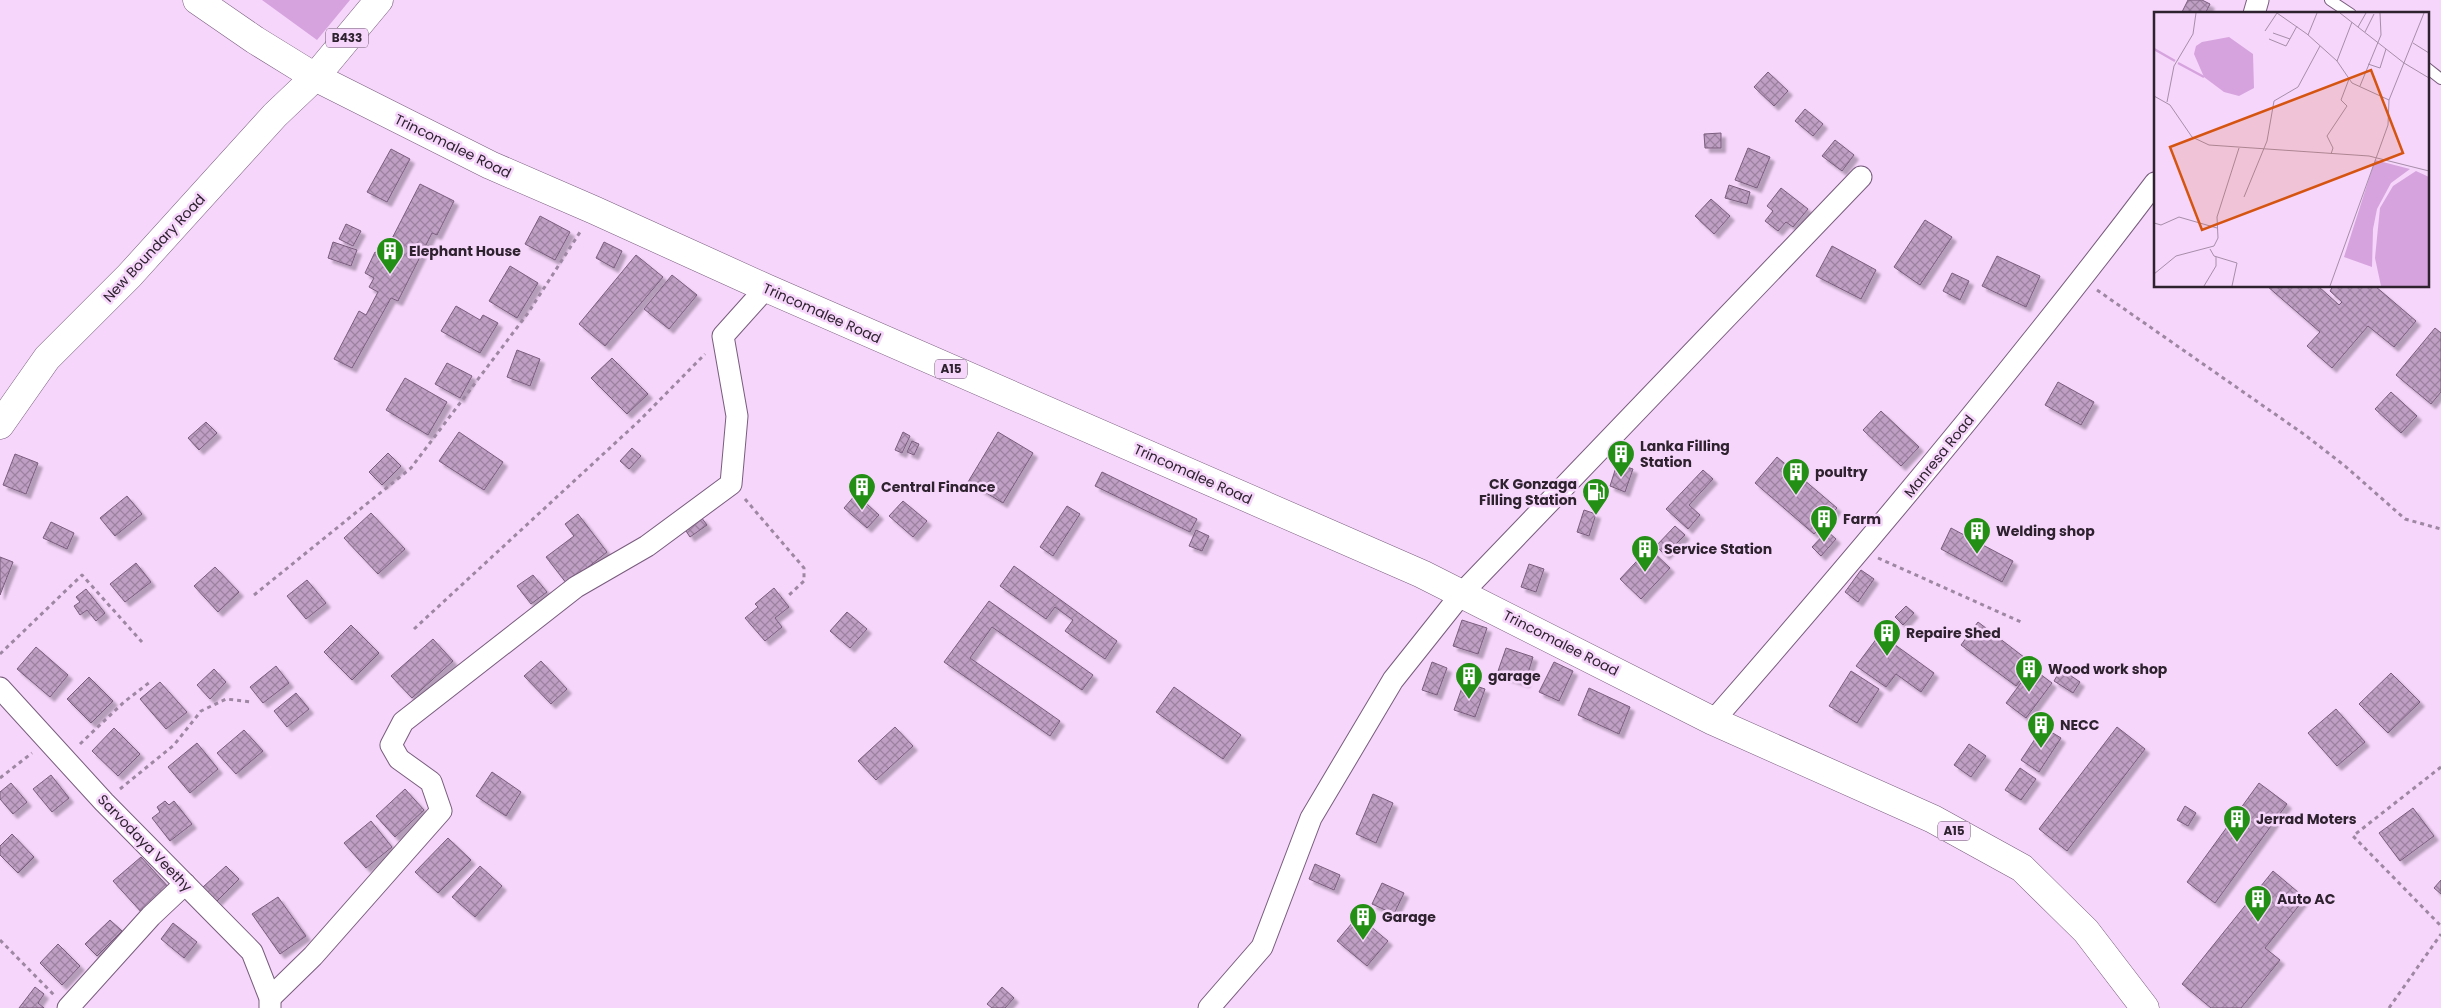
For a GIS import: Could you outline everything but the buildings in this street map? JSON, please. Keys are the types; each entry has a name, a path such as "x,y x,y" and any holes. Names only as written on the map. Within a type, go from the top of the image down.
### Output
{"main road":[{"name":"Trincomalee Road","path":"197,0 255,40 315,77 490,166 1463,592 1713,721 1933,820 2022,868 2086,931 2145,1008"},
{"name":"B433","path":"315,77 379,0"},
{"name":"New Boundary Road","path":"0,425 47,358 129,276 276,115 315,77"}],"street":[{"path":"1209,1008 1262,947 1312,818 1393,680 1463,592 1861,177"},
{"name":"Manresa Road","path":"1713,721 1862,550 2082,279 2154,184"},
{"path":"270,1003 441,812 431,782 399,759 392,745 403,722 576,586 647,546 732,484 737,416 723,336 766,288"},
{"name":"Sarvodaya Veethy","path":"0,688 104,802 252,952 270,1003"},
{"path":"64,1005 150,916 185,884"}],"lane":[{"path":"2330,0 2348,12"},
{"path":"2428,69 2441,79"}],"path":[{"path":"254,596 411,468 528,313 594,210"},
{"path":"2082,279 2305,435 2345,466 2405,519 2441,529"},
{"path":"414,629 639,421 723,336"},
{"path":"732,484 804,568 804,581 789,595"},
{"path":"1862,550 1928,582 2021,622"},
{"path":"0,654 82,574 142,642"},
{"path":"65,759 124,702 150,682"},
{"path":"104,802 174,745 201,711 226,699 252,702"},
{"path":"0,778 49,741"},
{"path":"2441,767 2353,836 2441,926"},
{"path":"2389,1008 2441,934"},
{"path":"0,940 64,1005"}],"shaded area":[{"path":"262,0 350,0 317,40"}],"place":[{"name":"Elephant House","path":"390,275"},
{"name":"Lanka Filling Station","path":"1621,478"},
{"name":"poultry","path":"1796,496"},
{"name":"Central Finance","path":"862,511"},
{"name":"CK Gonzaga Filling Station","path":"1596,516"},
{"name":"Farm","path":"1824,543"},
{"name":"Welding shop","path":"1977,555"},
{"name":"Service Station","path":"1645,573"},
{"name":"Repaire Shed","path":"1887,657"},
{"name":"Wood work shop","path":"2029,693"},
{"name":"garage","path":"1469,700"},
{"name":"NECC","path":"2041,749"},
{"name":"Jerrad Moters","path":"2237,843"},
{"name":"Auto AC","path":"2258,923"},
{"name":"Garage","path":"1363,941"}]}
